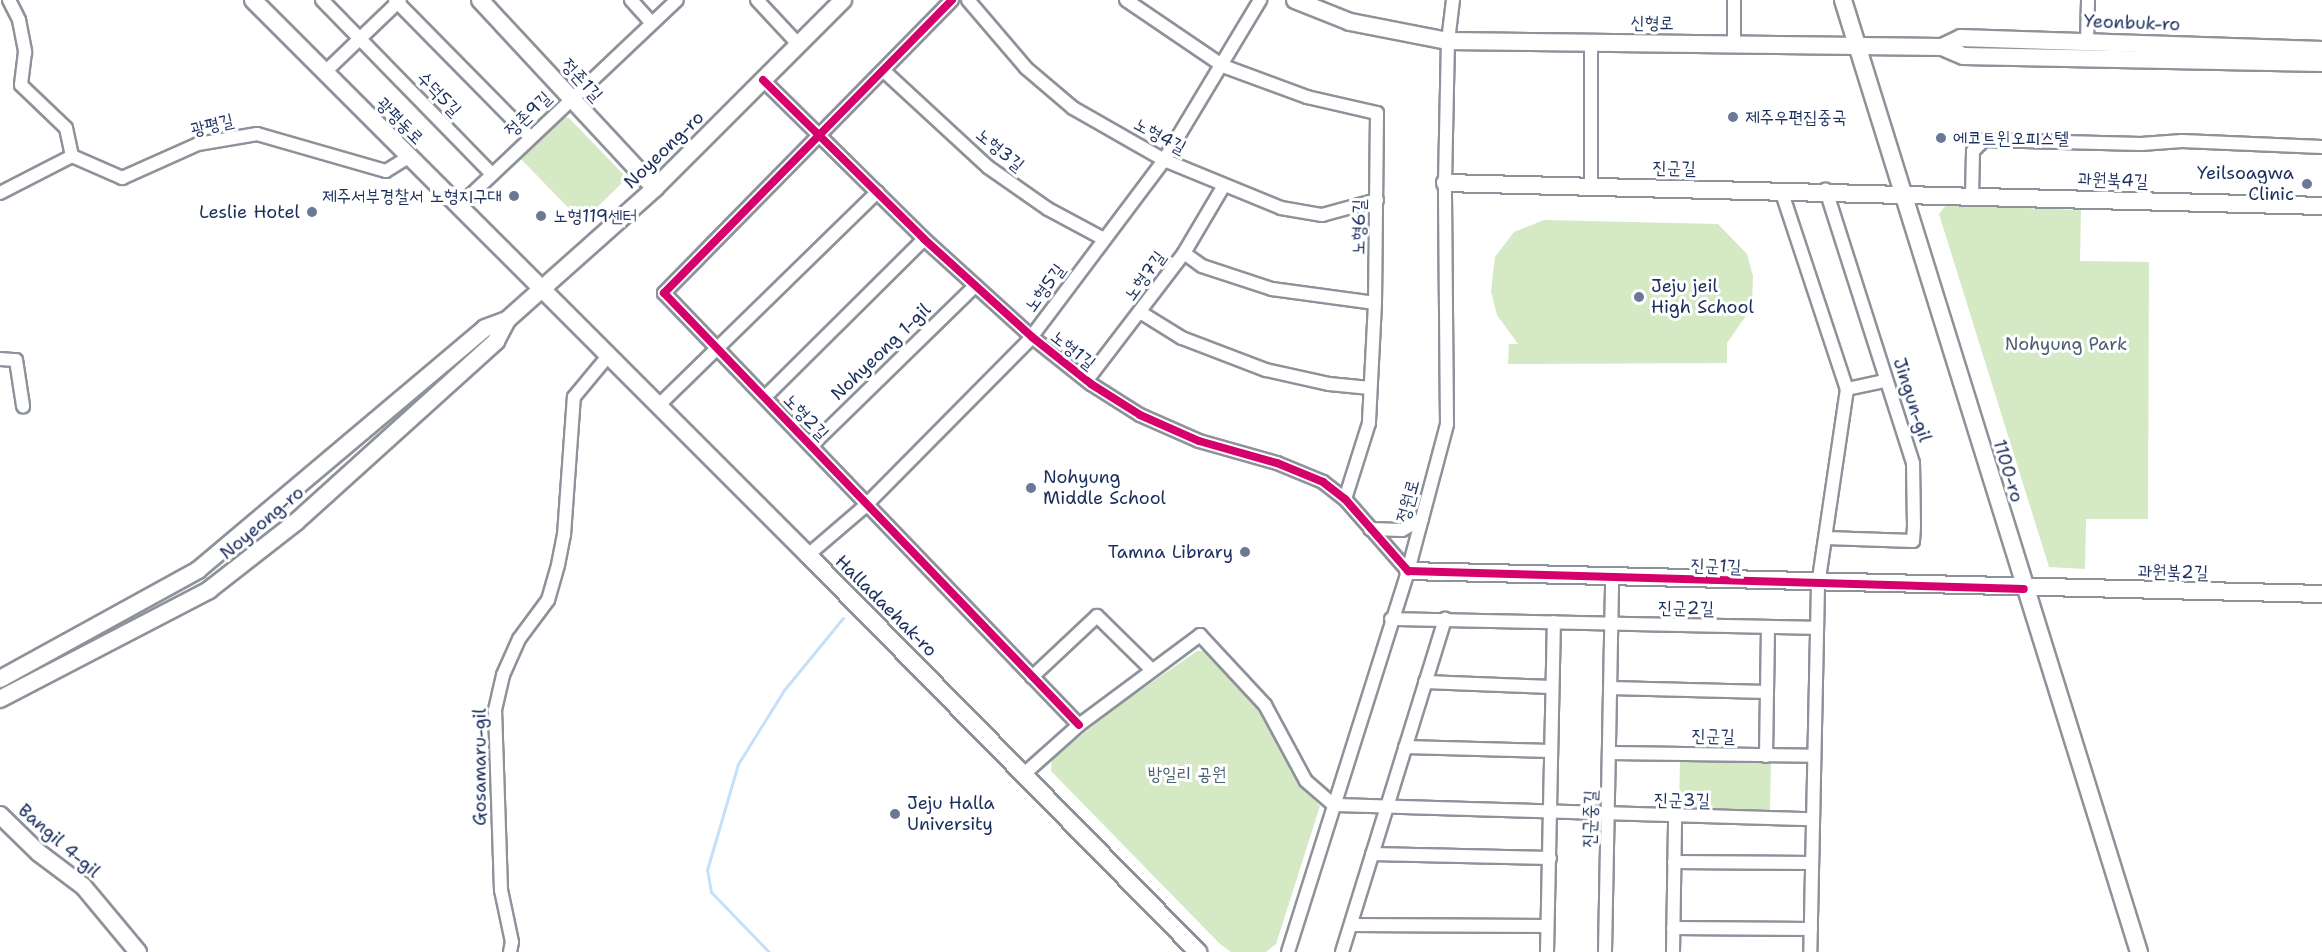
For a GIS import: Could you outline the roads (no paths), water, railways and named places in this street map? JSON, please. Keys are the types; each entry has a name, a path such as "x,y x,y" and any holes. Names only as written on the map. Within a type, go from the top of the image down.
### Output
{"main road":[{"name":"광평동로","path":"253,0 541,291"},
{"name":"정존1길","path":"480,0 655,188"},
{"name":"Noyeong-ro","path":"0,699 170,613 245,564 496,342 507,321 655,188 843,0"},
{"name":"신형로","path":"1294,0 1350,22 1448,41 1734,44 1856,48"},
{"name":"1100-ro","path":"1843,0 2024,589 2139,952"},
{"name":"Yeonbuk-ro","path":"1942,47 1961,38 2322,50"},
{"name":"Yeonbuk-ro","path":"1856,48 1942,47 1963,56 2322,63"},
{"name":"진군길","path":"1445,183 1826,190 1903,194"},
{"name":"과원북4길","path":"1903,194 2322,206"},
{"name":"Halladaehak-ro","path":"541,291 659,405 1198,952"},
{"name":"Noyeong-ro","path":"0,679 198,570 485,328 507,321"},
{"name":"진군1길","path":"1408,571 1818,585 2024,589"},
{"name":"과원북2길","path":"2024,589 2322,594"},
{"name":"Bangil 4-gil","path":"0,815 39,853 83,886 138,952"}],"street":[{"path":"0,193 72,156 66,128 21,85 25,52 19,20 9,0"},
{"name":"수덕5길","path":"322,0 492,174"},
{"path":"630,0 652,23"},
{"name":"정존9길","path":"458,207 677,0"},
{"path":"758,0 798,44"},
{"path":"821,137 952,0"},
{"name":"노형4길","path":"968,0 1026,68 1073,108 1164,159 1223,187 1281,208 1322,215 1377,200"},
{"path":"1126,0 1223,66"},
{"name":"노형5길","path":"808,555 868,503 1032,337 1164,159 1223,66 1260,0"},
{"name":"정원로","path":"1288,952 1408,571 1447,424 1445,183 1448,41 1453,0"},
{"path":"1734,0 1734,44"},
{"path":"2087,42 2088,0"},
{"path":"324,73 397,1"},
{"name":"수덕5길","path":"397,1 530,137"},
{"path":"1591,42 1591,186"},
{"name":"노형6길","path":"1223,66 1307,96 1377,113 1375,303 1369,423 1345,499"},
{"name":"노형3길","path":"885,72 988,167 1048,209 1104,239"},
{"name":"노형1길","path":"763,80 924,239 1032,337 1087,380 1140,415 1199,441 1276,463 1323,482 1345,499 1408,571"},
{"name":"광평길","path":"72,156 122,178 198,144 257,134 386,171 408,157"},
{"name":"노형2길","path":"821,137 664,293 1079,725"},
{"path":"1972,196 1973,151 1984,140 2141,144 2193,141 2322,147"},
{"name":"노형7길","path":"1087,380 1184,253 1223,187"},
{"path":"1780,190 1847,389 1818,585 1810,952"},
{"name":"Jingun-gil","path":"1826,190 1913,463 1913,541 1826,538"},
{"path":"659,405 877,192"},
{"path":"765,397 924,239"},
{"path":"1184,253 1202,266 1272,289 1375,303"},
{"name":"Nohyeong 1-gil","path":"812,445 975,286"},
{"path":"1140,312 1182,338 1257,368 1329,384 1370,387"},
{"name":"Gosamaru-gil","path":"514,949 501,890 495,710 503,675 519,639 548,600 558,565 565,523 574,397 608,356"},
{"path":"0,359 16,360 23,406"},
{"path":"1847,389 1886,381"},
{"path":"1370,529 1402,530 1422,519"},
{"name":"진군중길","path":"1605,952 1611,753 1612,578"},
{"path":"1032,677 1097,615 1152,670"},
{"name":"진군2길","path":"1391,619 1817,628"},
{"path":"1342,952 1444,619"},
{"path":"1547,952 1554,622"},
{"path":"1766,756 1768,627"},
{"path":"1024,774 1079,725 1200,635 1265,705 1306,781 1334,805"},
{"path":"1425,682 1551,687"},
{"path":"1610,688 1767,692"},
{"path":"1405,747 1551,751"},
{"name":"진군길","path":"1611,753 1814,756"},
{"name":"진군3길","path":"1334,805 1386,810 1675,818 1813,819"},
{"path":"1673,952 1675,818"},
{"path":"1372,854 1550,858"},
{"path":"1674,862 1812,863"},
{"path":"1351,925 1547,926"},
{"path":"1673,927 1811,929"}],"waterway":[{"path":"769,952 711,892 707,870 738,764 784,690 843,618"}],"place":[{"name":"제주우편집중국","path":"1733,117"},
{"name":"에코트윈오피스텔","path":"1941,138"},
{"name":"Yeilsoagwa Clinic","path":"2307,184"},
{"name":"제주서부경찰서 노형지구대","path":"514,196"},
{"name":"Leslie Hotel","path":"312,212"},
{"name":"노형119센터","path":"541,216"},
{"name":"Jeju jeil High School","path":"1639,297"},
{"name":"Nohyung Middle School","path":"1031,488"},
{"name":"Tamna Library","path":"1245,552"},
{"name":"Jeju Halla University","path":"895,814"}],"park label":[{"name":"Nohyung Park","path":"2066,344"},
{"name":"방일리 공원","path":"1187,774"}]}
